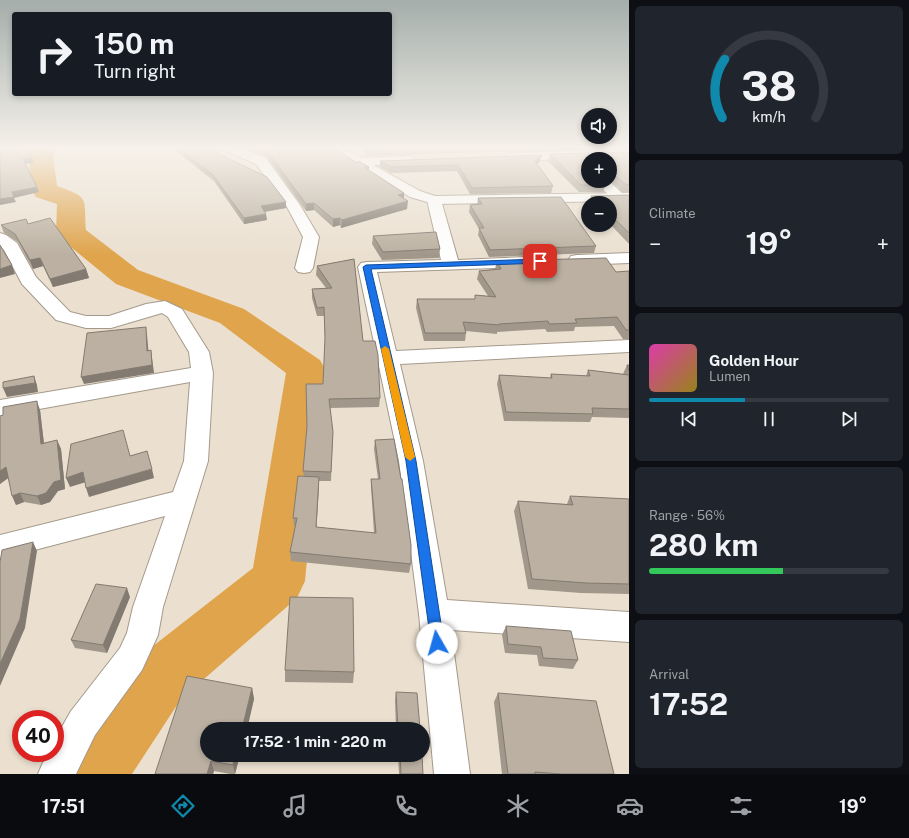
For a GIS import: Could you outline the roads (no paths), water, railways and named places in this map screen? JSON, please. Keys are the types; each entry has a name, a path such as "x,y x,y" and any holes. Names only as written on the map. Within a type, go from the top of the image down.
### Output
{"street":[{"path":"277,183 293,205 311,237 304,268"},
{"path":"395,183 415,194 434,200 624,197"},
{"path":"611,188 624,197"},
{"path":"434,200 452,265"},
{"path":"4,245 28,280 63,316 86,322 111,322 153,308 165,307 175,313 199,352 202,373 196,461 148,607 142,635 131,659 83,723 56,774"},
{"path":"452,774 434,614 411,461 366,267 629,258"},
{"path":"387,358 629,346"},
{"path":"0,408 202,373"},
{"path":"0,547 184,500"},
{"path":"434,614 629,627"}],"waterway":[{"path":"44,183 45,191 71,200 71,233 127,277 232,316 306,369 278,581 160,678 93,774"}]}
